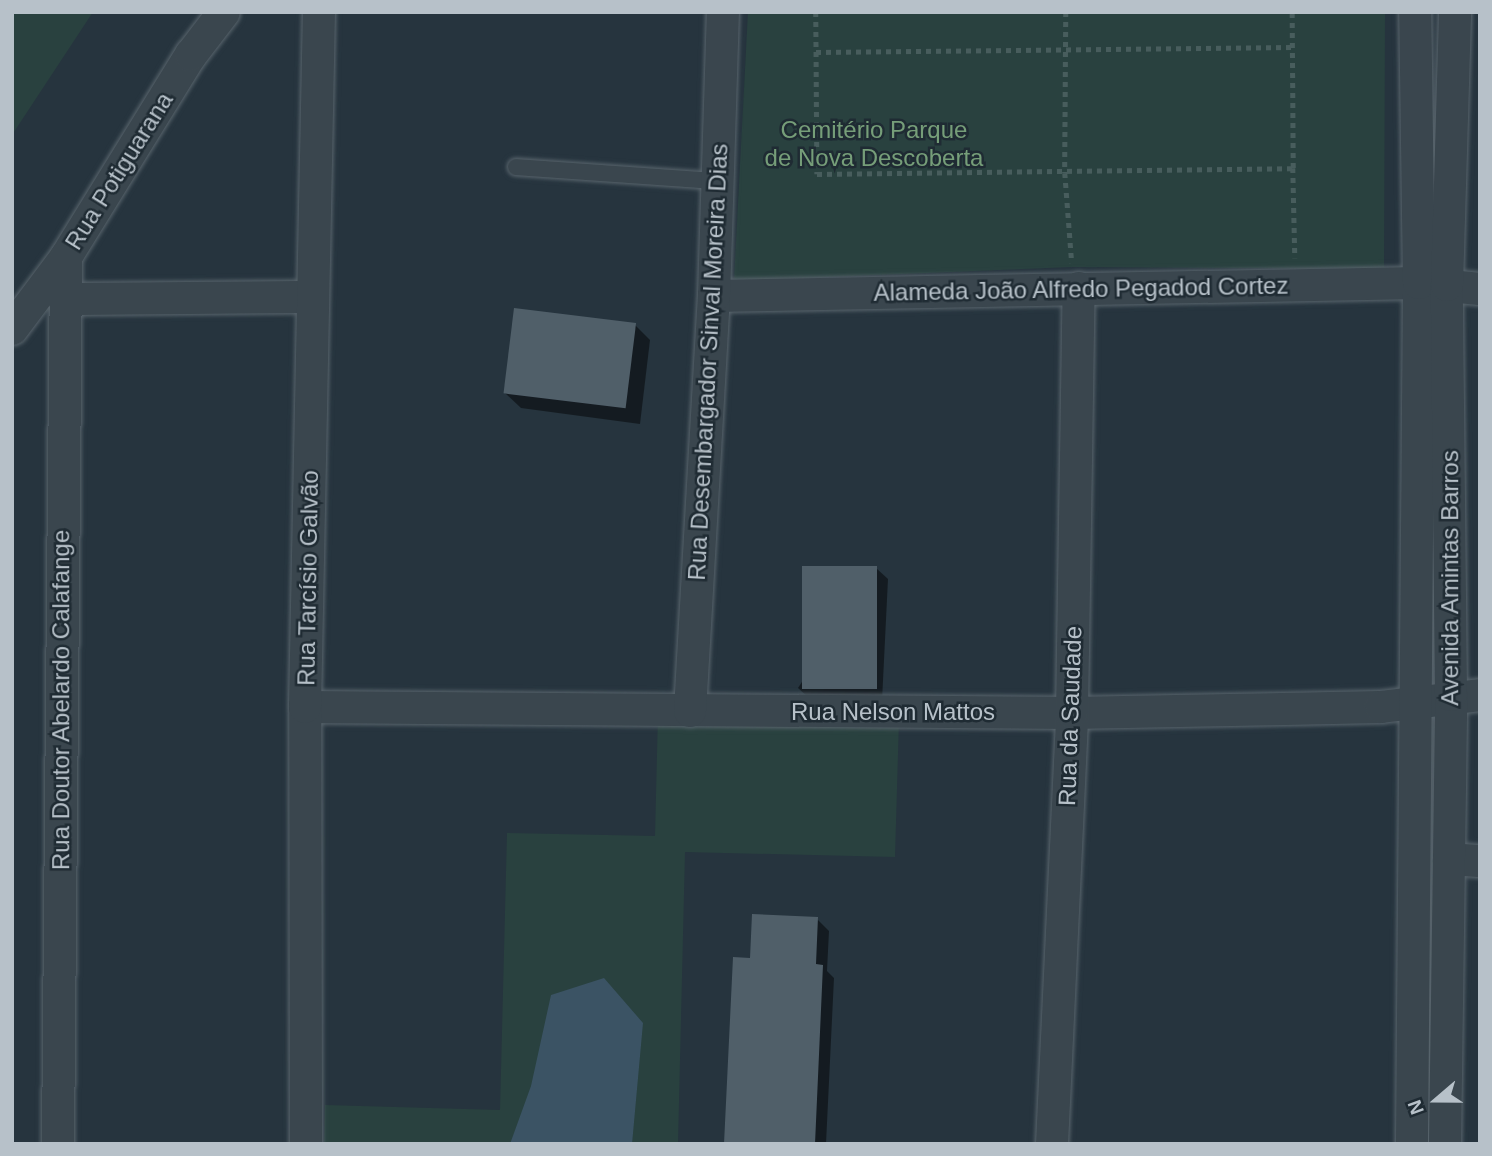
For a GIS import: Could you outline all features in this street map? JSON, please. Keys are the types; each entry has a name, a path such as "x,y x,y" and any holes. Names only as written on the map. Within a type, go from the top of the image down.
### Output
{"street":[{"name":"Rua Potiguarana","path":"12,329 66,257 191,55 224,12"},
{"name":"Rua Tarcísio Galvão","path":"306,1144 305,707 319,12"},
{"name":"Rua Desembargador Sinval Moreira Dias","path":"690,711 714,296 723,12"},
{"name":"Avenida Amintas Barros","path":"1415,12 1433,284 1466,695 1464,860 1445,1144"},
{"name":"Avenida Amintas Barros","path":"1412,1144 1415,701 1433,284 1455,12"},
{"name":"Rua Doutor Abelardo Calafange","path":"58,1144 66,257"},
{"name":"Alameda João Alfredo Pegadod Cortez","path":"714,296 1296,285 1433,284 1480,289"},
{"name":"Rua da Saudade","path":"1052,1144 1072,713 1079,288"},
{"path":"65,299 313,297"},
{"name":"Rua Nelson Mattos","path":"305,707 1072,713 1381,707 1466,695"}],"lane":[{"path":"516,167 718,181"}],"path":[{"path":"816,12 817,174 1065,173 1293,168"},
{"path":"1066,12 1065,173 1072,267 1079,288"},
{"path":"1292,12 1296,285"},
{"path":"816,52 1292,47"}],"green space":[{"path":"12,12 93,12 12,135"},
{"name":"Cemitério Parque de Nova Descoberta","path":"748,12 1385,12 1384,269 1072,267 734,281"},
{"path":"658,713 899,720 895,857 685,852 678,1144 324,1144 325,1105 500,1110 507,833 655,836"}],"water":[{"path":"604,978 643,1023 632,1144 510,1144 531,1086 551,995"}],"building":[{"path":"514,308 636,323 626,408 504,393"},
{"path":"802,566 877,566 877,689 802,689"},
{"path":"752,914 818,917 816,964 823,965 815,1144 724,1144 733,957 750,958"}]}
